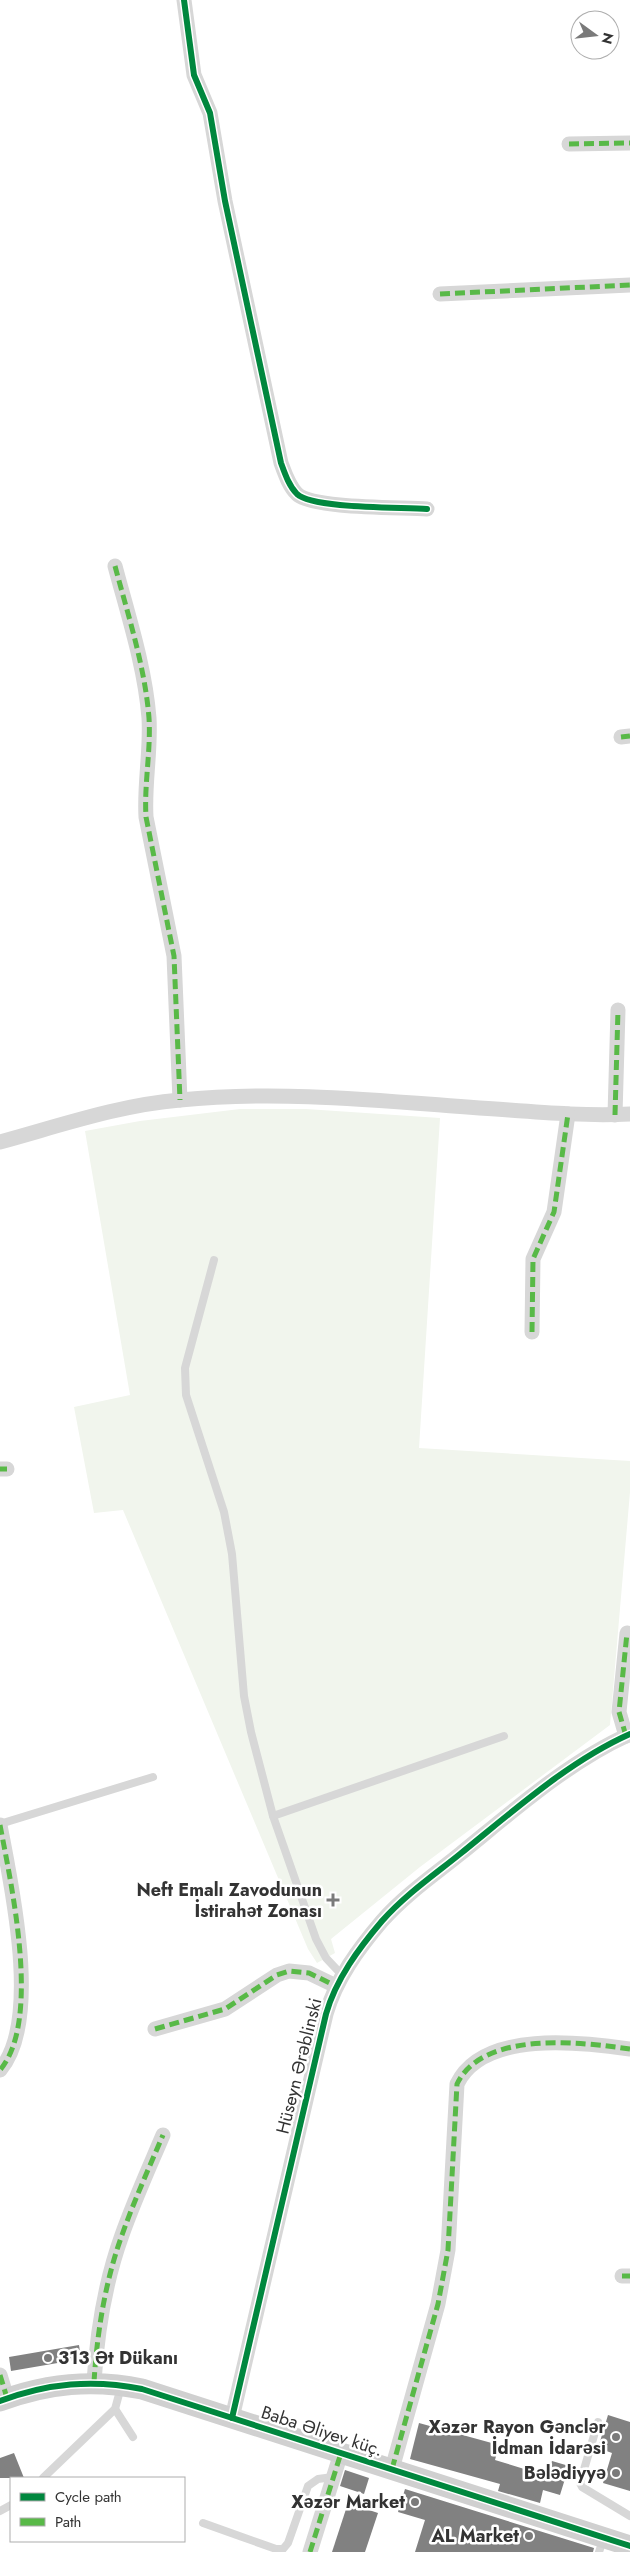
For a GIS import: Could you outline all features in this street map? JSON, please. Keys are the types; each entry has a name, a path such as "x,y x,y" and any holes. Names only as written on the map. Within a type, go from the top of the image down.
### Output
{"street":[{"path":"184,0 194,75 210,113 249,312 281,463 288,482 298,495 308,500 327,504 427,508"},
{"path":"569,144 630,143"},
{"path":"440,294 630,285"},
{"path":"115,566 135,640 149,717 145,798 146,817 174,956 180,1100"},
{"path":"0,1142 108,1113 180,1100 266,1096 568,1114 622,1115 618,1010"},
{"path":"532,1332 533,1259 554,1212 568,1114"},
{"path":"627,1633 619,1712 628,1735"},
{"name":"Hüseyn Ərəblinski","path":"232,2418 326,2014 339,1980 378,1925 410,1894 528,1799 595,1754 628,1735"},
{"path":"0,1824 18,1931 22,1997 18,2029 12,2050 0,2070"},
{"path":"155,2029 225,2009 288,1971 309,1973 339,1980"},
{"path":"392,2469 438,2304 448,2250 456,2084 461,2075 482,2057 500,2050 522,2046 575,2044 630,2049"},
{"path":"94,2382 98,2333 114,2260 122,2235 163,2135"},
{"path":"0,2375 4,2400"},
{"name":"Baba Əliyev küç.","path":"4,2400 54,2385 94,2382 122,2385 392,2469 602,2545 630,2546"},
{"path":"310,2552 341,2453"}],"lane":[{"path":"214,1260 185,1368 186,1395 224,1512 232,1554 244,1696 273,1816 316,1939 339,1980"},
{"path":"273,1816 504,1736"},
{"path":"0,1824 153,1777"},
{"path":"44,2477 115,2409 122,2385"},
{"path":"115,2409 133,2437"},
{"path":"598,2422 580,2483 582,2487 630,2516"},
{"path":"203,2523 276,2550 283,2549 288,2543 308,2486 318,2479 333,2477"}],"shaded area":[{"path":"240,1109 306,1109 440,1118 419,1448 630,1461 630,1492 610,1725 420,1867 331,1939 335,1953 317,1963 308,1949 123,1510 94,1513 74,1407 130,1395 85,1131 140,1121"}],"building":[{"path":"79,2345 81,2359 11,2371 9,2357"},
{"path":"608,2415 630,2422 630,2491 603,2483 612,2453 598,2448"},
{"path":"419,2423 499,2445 495,2460 547,2476 552,2461 569,2466 560,2495 543,2490 540,2503 498,2491 500,2484 410,2459"},
{"path":"14,2453 24,2477 0,2478 0,2458"},
{"path":"345,2470 369,2478 364,2494 340,2486"},
{"path":"405,2489 594,2548 593,2552 415,2552 425,2520 398,2512"},
{"path":"348,2503 378,2513 365,2552 332,2552"}],"marked path":[{"path":"569,144 630,143"},
{"path":"440,294 630,285"},
{"path":"115,566 135,641 147,699 149,743 146,817 174,956 180,1100"},
{"path":"621,737 630,736"},
{"path":"615,1115 618,1010"},
{"path":"532,1332 533,1259 554,1212 568,1114"},
{"path":"0,1469 7,1469"},
{"path":"626,1736 619,1712 627,1633"},
{"path":"0,1825 16,1916 20,1951 21,1987 19,2019 13,2048 0,2070"},
{"path":"155,2029 225,2009 277,1975 289,1971 309,1973 336,1986"},
{"path":"392,2469 438,2304 448,2250 457,2084 470,2067 488,2055 510,2047 561,2043 630,2049"},
{"path":"94,2382 97,2345 106,2289 116,2253 163,2135"},
{"path":"622,2276 630,2276"},
{"path":"0,2375 7,2398"},
{"path":"310,2552 341,2453"}],"cycle path":[{"path":"184,0 194,75 210,113 225,201 281,463 287,480 297,494 306,499 339,505 427,509"},
{"path":"232,2418 326,2014 342,1976 373,1931 410,1894 542,1788 585,1758 630,1734"},
{"path":"0,2401 36,2390 71,2385 106,2384 142,2389 630,2546"}],"place":[{"name":"Neft Emalı Zavodunun İstirahət Zonası","path":"333,1900"},
{"name":"313 Ət Dükanı","path":"48,2358"},
{"name":"Xəzər Rayon Gənclər İdman İdarəsi","path":"616,2437"},
{"name":"Bələdiyyə","path":"616,2473"},
{"name":"Xəzər Market","path":"415,2502"},
{"name":"AL Market","path":"529,2536"}]}
